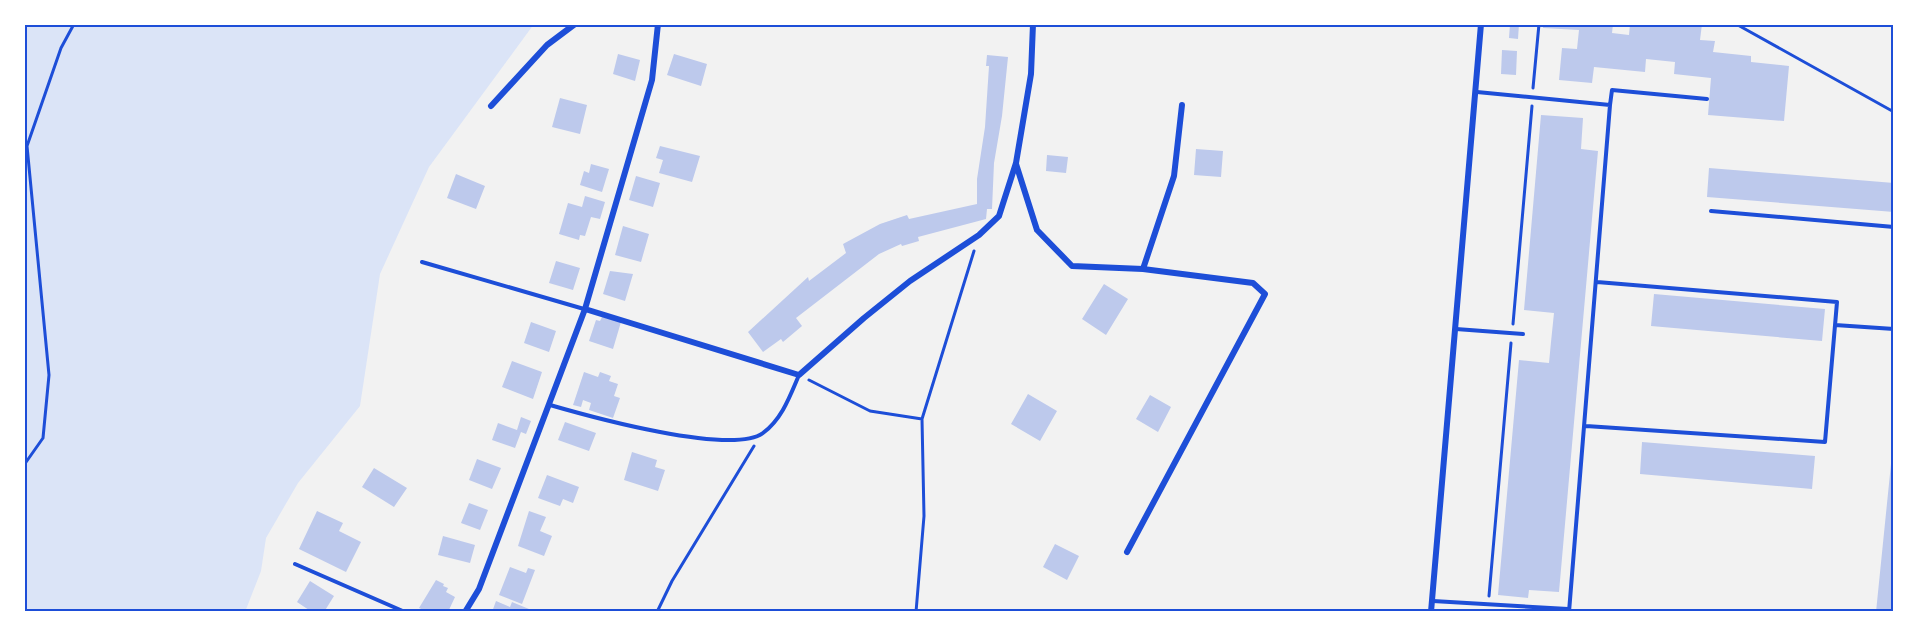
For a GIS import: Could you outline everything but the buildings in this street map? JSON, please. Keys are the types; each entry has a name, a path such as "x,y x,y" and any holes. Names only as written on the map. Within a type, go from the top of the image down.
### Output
{"street":[{"path":"491,106 547,45 575,24"},
{"path":"465,612 479,589 585,309 652,80 658,24"},
{"path":"585,309 798,375 901,289 979,235 999,216 1016,163 1031,74 1033,24"},
{"path":"1431,612 1481,24"},
{"path":"1143,269 1174,176 1182,105"},
{"path":"1016,163 1037,230 1072,266 1143,269 1253,283 1265,294 1127,552"}],"lane":[{"path":"1432,601 1569,611 1612,90 1707,99"},
{"path":"1477,92 1610,105"},
{"path":"1711,212 1894,228"},
{"path":"422,262 585,309"},
{"path":"1586,426 1825,442 1837,302 1597,282"},
{"path":"1835,325 1894,329"},
{"path":"1456,329 1523,334"},
{"path":"550,405 615,424 724,441 761,435 783,412 798,375"},
{"path":"295,564 405,612"}],"path":[{"path":"24,465 42,438 49,375 27,146 61,48 74,24"},
{"path":"1489,605 1539,24"},
{"path":"1736,24 1894,112"},
{"path":"916,612 924,516 922,419 979,235"},
{"path":"798,375 870,411 922,419"},
{"path":"657,612 672,580 761,435"}],"shaded area":[{"path":"24,24 534,24 429,167 380,274 360,406 298,483 266,538 261,571 245,612 24,612"}]}
